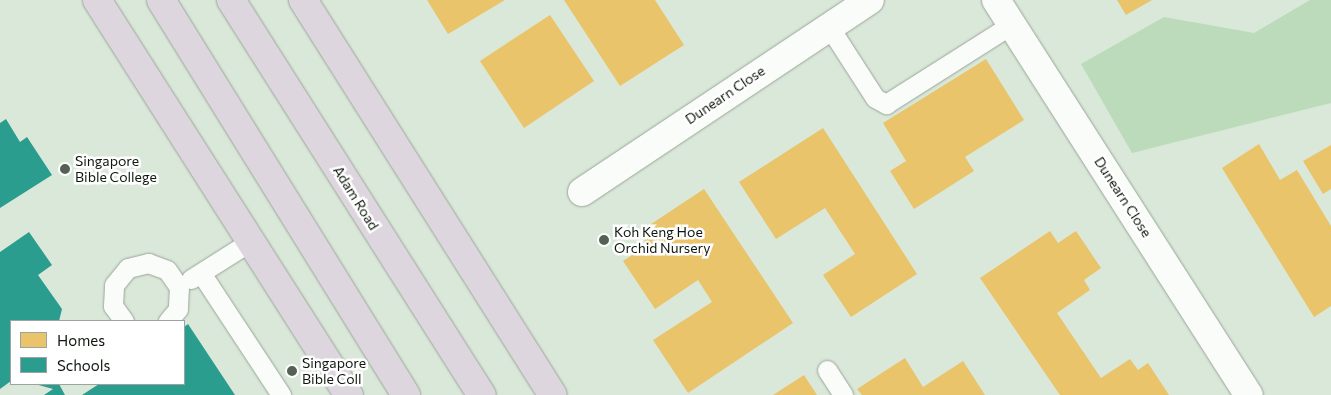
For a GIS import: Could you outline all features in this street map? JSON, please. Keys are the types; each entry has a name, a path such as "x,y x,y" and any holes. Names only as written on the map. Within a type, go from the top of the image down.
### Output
{"highway":[{"path":"97,0 349,395"},
{"path":"161,0 406,395"},
{"name":"Adam Road","path":"231,0 482,395"},
{"path":"303,0 553,395"}],"street":[{"name":"Dunearn Close","path":"582,192 828,25 870,0"},
{"name":"Dunearn Close","path":"996,0 1249,395"}],"lane":[{"path":"828,25 875,98 886,104 1012,24"},
{"path":"180,287 251,241"},
{"path":"123,320 113,306 114,285 128,268 148,263 167,270 180,287 178,309 169,320"},
{"path":"201,273 281,395"},
{"path":"826,370 843,395"}],"green space":[{"path":"1310,0 1331,0 1331,103 1132,153 1081,64 1164,17 1254,33"}],"building: Homes":[{"path":"427,0 505,0 448,34"},
{"path":"564,0 655,0 684,45 620,86"},
{"path":"1117,0 1152,0 1126,15"},
{"path":"550,15 594,81 524,128 480,61"},
{"path":"986,59 1024,120 965,157 974,171 914,209 890,171 906,161 883,123"},
{"path":"823,128 917,274 851,317 823,275 855,254 825,208 776,239 739,182"},
{"path":"1259,144 1280,180 1297,170 1331,226 1331,306 1314,317 1222,168"},
{"path":"1331,145 1331,189 1323,194 1303,161"},
{"path":"704,189 793,323 688,393 653,340 712,302 698,280 655,309 623,261 648,245 639,232"},
{"path":"1050,231 1058,243 1076,231 1101,268 1084,280 1090,290 1057,313 1101,378 1130,359 1138,370 1148,363 1169,395 1060,395 980,278"},
{"path":"905,358 923,387 963,361 985,395 862,395 857,389"},
{"path":"804,375 817,395 773,395"}],"building: Schools":[{"path":"6,119 20,142 27,137 52,175 0,208 0,123"},
{"path":"29,232 52,265 38,275 62,309 59,320 10,320 10,382 0,389 0,252"},
{"path":"188,324 235,395 82,395 97,385 185,385 185,326"},
{"path":"39,385 60,385 65,395 44,395 53,389"}],"place":[{"name":"Singapore Bible College","path":"65,169"},
{"name":"Koh Keng Hoe Orchid Nursery","path":"604,240"},
{"name":"Singapore Bible Coll","path":"292,371"}]}
